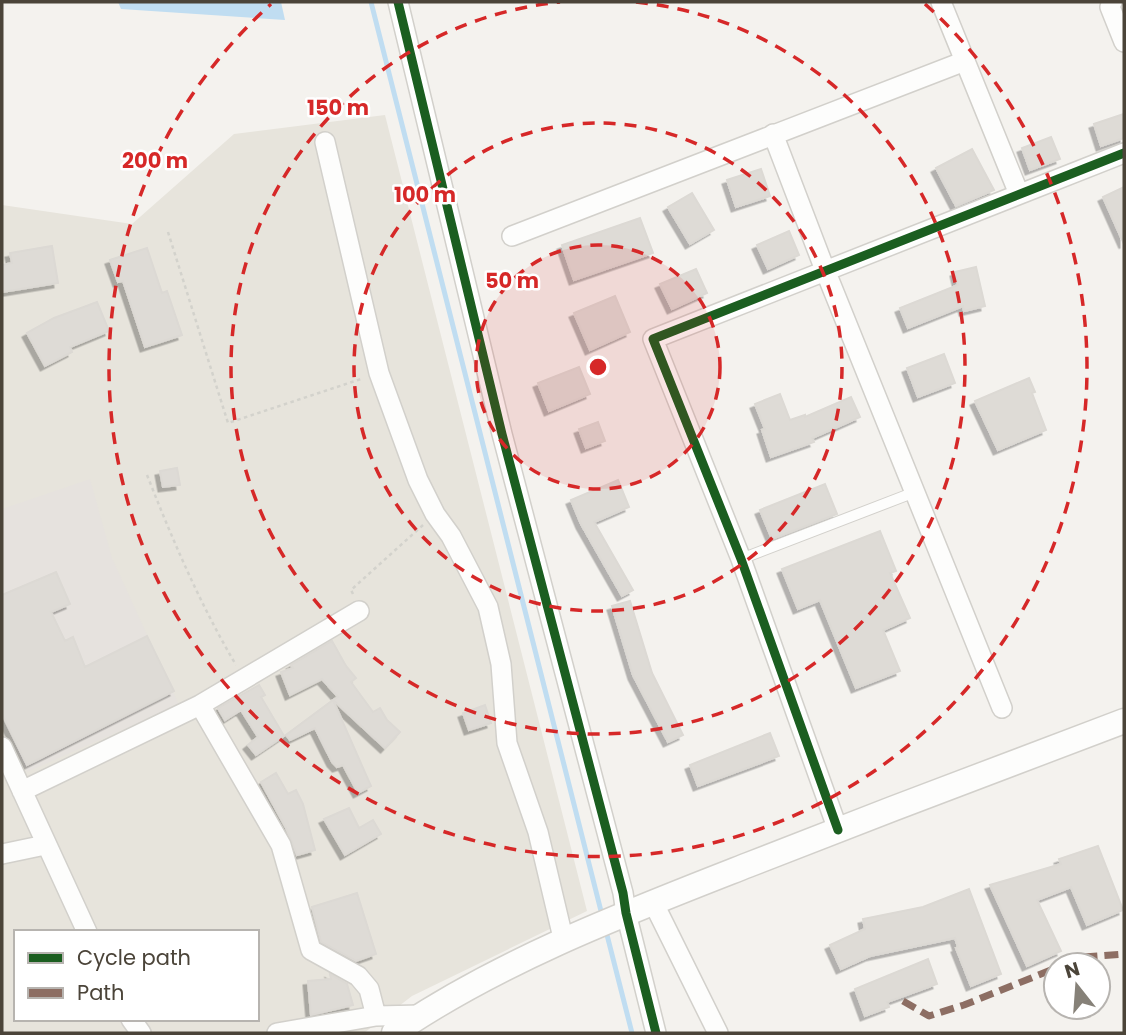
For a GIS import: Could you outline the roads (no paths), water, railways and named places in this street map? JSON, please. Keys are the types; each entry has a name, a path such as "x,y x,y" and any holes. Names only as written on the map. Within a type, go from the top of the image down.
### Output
{"street":[{"path":"398,2 502,434 623,893 656,1033"},
{"path":"941,2 1019,194"},
{"path":"1112,2 1110,7 1124,42"},
{"path":"512,236 965,61"},
{"path":"773,134 1002,708"},
{"path":"325,142 379,373 418,480 488,607 501,664 507,743 538,832 564,942"},
{"path":"838,830 741,559 653,339 1124,153"},
{"path":"22,791 200,705 359,611"},
{"path":"200,705 281,845 311,950 358,976 369,989 376,1016"},
{"path":"394,1033 489,975 626,913 1124,721"},
{"path":"2,747 86,930"},
{"path":"2,855 45,845"},
{"path":"653,902 718,1033"},
{"path":"277,1033 376,1016 421,1015"}],"lane":[{"path":"741,559 915,492"}],"water":[{"path":"118,2 281,2 285,20 121,9"}],"waterway":[{"path":"371,2 602,915"},
{"path":"606,931 632,1033"}]}
